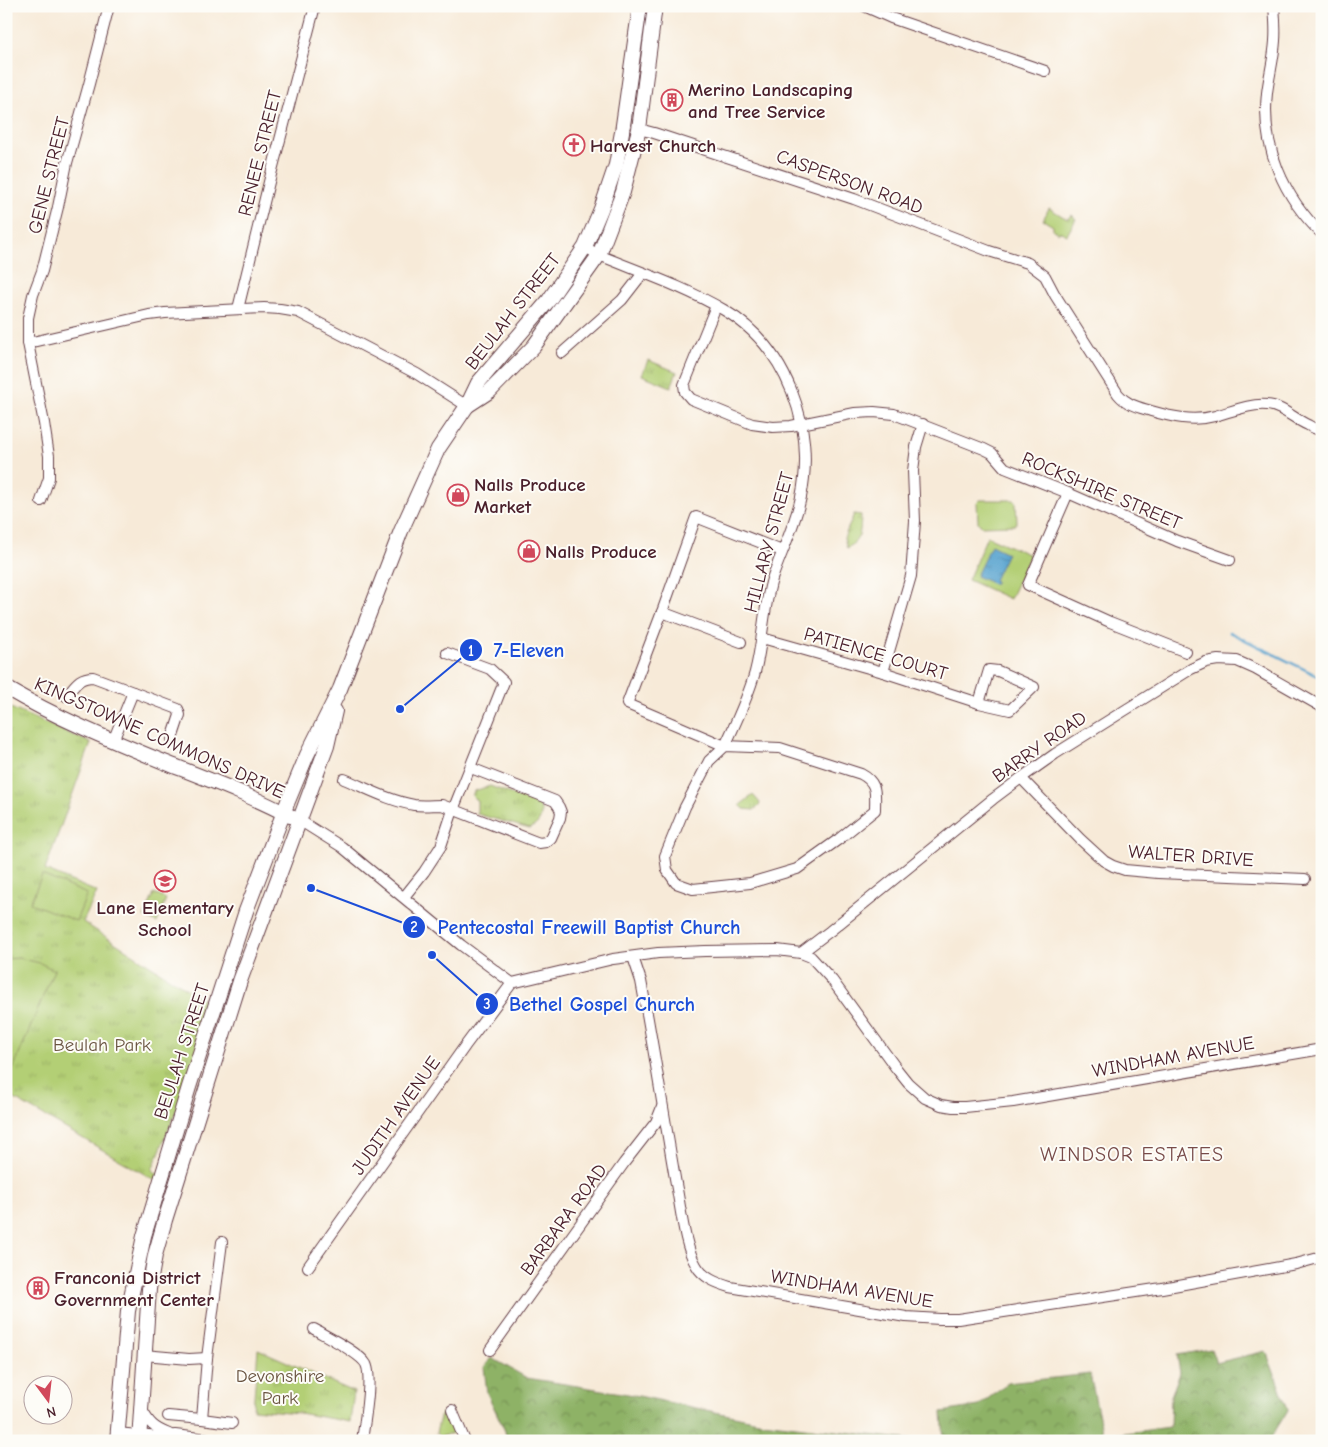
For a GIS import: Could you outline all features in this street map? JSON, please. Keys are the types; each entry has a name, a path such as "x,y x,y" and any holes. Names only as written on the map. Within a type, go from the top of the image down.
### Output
{"main road":[{"name":"BEULAH STREET","path":"117,1437 128,1311 144,1236 189,1087 246,911 283,812 307,755 340,689 401,531 438,449 467,406 478,383 549,300 585,247 601,209 616,165 640,6"},
{"name":"BEULAH STREET","path":"467,406 490,391 534,346 599,254 623,192 639,129 655,6"},
{"name":"KINGSTOWNE COMMONS DRIVE","path":"6,688 69,722 113,742 222,784 299,820"},
{"name":"BEULAH STREET","path":"139,1438 149,1289 165,1220 240,980 327,746 340,689"}],"street":[{"name":"GENE STREET","path":"41,501 49,478 49,456 28,343 28,318 33,295 42,272 67,163 109,6"},
{"name":"RENEE STREET","path":"238,309 315,6"},
{"path":"864,6 891,18 1045,71"},
{"path":"1274,6 1275,40 1266,104 1271,147 1289,194 1298,208 1322,234"},
{"name":"CASPERSON ROAD","path":"639,129 854,199 989,251 1028,263 1045,276 1118,394 1128,404 1188,419 1212,417 1261,404 1270,405 1277,407 1308,426 1322,431"},
{"name":"HILLARY STREET","path":"585,247 687,291 724,310 744,325 774,358 796,400 802,424 805,448 804,480 801,499 796,518 772,580 755,672 747,696 724,746 708,761 685,807 665,856 667,870 676,883 694,890 750,883 797,869 875,810 875,787 869,778 861,774 780,748 724,746"},
{"path":"562,353 622,300 643,273"},
{"name":"ROCKSHIRE STREET","path":"716,306 684,384 685,392 691,398 752,424 773,427 802,424 844,414 874,412 894,414 984,449 992,454 1005,468 1177,540 1230,560"},
{"path":"28,343 149,315 190,311 280,308 298,312 417,374 467,406"},
{"path":"883,672 911,576 915,521 913,471 916,447 923,424"},
{"path":"1068,493 1028,585 1110,622 1186,652"},
{"path":"724,746 627,704 696,517 782,551"},
{"path":"662,612 741,642"},
{"name":"PATIENCE COURT","path":"762,638 883,672 979,703 1010,710 1034,687 998,671 989,670 979,703"},
{"path":"404,897 424,872 441,846 453,810 504,682 490,669 447,653"},
{"name":"BARRY ROAD","path":"801,953 830,932 993,799 1055,754 1176,677 1206,662 1227,660 1248,665 1322,707"},
{"path":"66,696 80,679 93,677 178,709 180,715 172,739"},
{"path":"113,742 133,692"},
{"path":"344,779 403,803 417,806 442,805 539,844 552,838 560,818 561,812 558,803 471,768"},
{"name":"WALTER DRIVE","path":"1022,778 1080,839 1104,861 1113,866 1125,870 1158,873 1305,879"},
{"path":"299,820 342,847 462,945 512,983 613,959 658,953 777,950 801,953"},
{"name":"WINDHAM AVENUE","path":"801,953 811,957 832,980 908,1083 925,1098 947,1106 965,1107 1013,1102 1322,1049"},
{"name":"WINDHAM AVENUE","path":"633,957 641,981 657,1065 662,1107 690,1252 696,1266 705,1276 717,1283 730,1287 906,1317 958,1319 1172,1286 1296,1264 1322,1257"},
{"name":"JUDITH AVENUE","path":"308,1267 512,983"},
{"name":"BARBARA ROAD","path":"490,1350 624,1163 653,1127 662,1107"},
{"path":"202,1418 207,1358 222,1242"},
{"path":"314,1329 353,1352 366,1365 369,1379 362,1441"},
{"path":"144,1355 189,1359 207,1358"},
{"path":"141,1407 148,1421 155,1428 175,1436"},
{"path":"452,1410 465,1441"},
{"path":"168,1416 202,1418 232,1423"},
{"path":"117,1437 175,1436 225,1441"}],"green space":[{"path":"1049,208 1067,219 1072,215 1076,219 1067,235 1053,230 1053,226 1043,220"},
{"path":"648,360 677,372 671,387 642,375"},
{"path":"980,500 1014,500 1016,503 1017,522 1015,525 981,526 978,522 977,503"},
{"path":"854,514 861,515 860,530 858,538 847,548 844,538"},
{"path":"987,536 1030,555 1010,599 968,580"},
{"name":"Beulah Park","path":"6,706 91,743 45,870 97,892 83,922 218,1009 152,1170 161,1176 158,1182 6,1094"},
{"path":"490,786 540,805 541,816 538,822 530,829 477,814 477,801 472,796 474,791"},
{"path":"753,795 760,803 759,806 754,810 744,809 740,805"},
{"path":"42,875 87,894 76,921 30,903"},
{"path":"154,894 166,899 157,923 144,917"},
{"path":"19,958 40,963 54,970 11,1074 6,1076 6,959"},
{"name":"Devonshire Park","path":"258,1349 354,1392 350,1422 299,1413 253,1409"},
{"path":"1211,1349 1216,1363 1266,1351 1288,1410 1269,1441 944,1441 942,1412 979,1406 1007,1383 1090,1374 1103,1436 1170,1427 1171,1396 1180,1373 1177,1355"},
{"path":"492,1358 527,1378 634,1395 763,1422 919,1441 507,1441 505,1431 487,1393 484,1367"},
{"path":"448,1412 456,1432 440,1437 436,1433 441,1413"}],"water":[{"path":"991,545 1007,553 994,580 996,581 994,584 976,576"}],"waterway":[{"path":"1229,632 1322,678"}],"place":[{"name":"Merino Landscaping and Tree Service","path":"672,100"},
{"name":"Harvest Church","path":"574,145"},
{"name":"Nalls Produce Market","path":"458,495"},
{"name":"Nalls Produce","path":"529,551"},
{"name":"7-Eleven","path":"400,709"},
{"name":"Lane Elementary School","path":"165,881"},
{"name":"Pentecostal Freewill Baptist Church","path":"311,888"},
{"name":"Bethel Gospel Church","path":"432,955"},
{"name":"Franconia District Government Center","path":"38,1288"}],"district":[{"name":"WINDSOR ESTATES","path":"1132,1154"}]}
